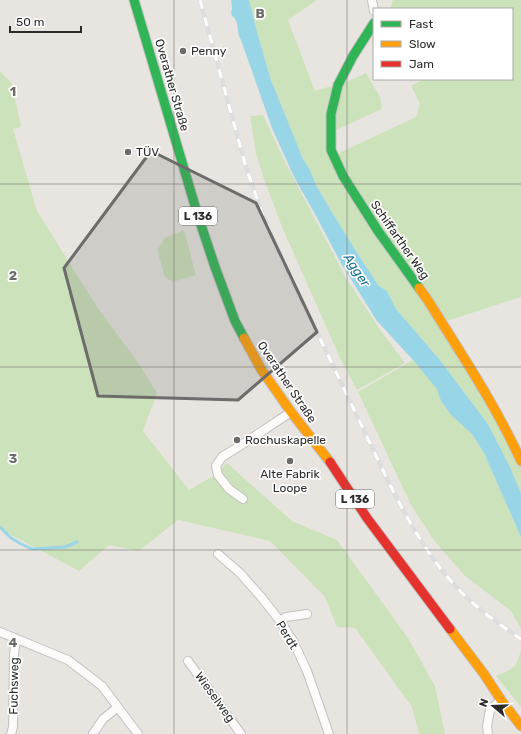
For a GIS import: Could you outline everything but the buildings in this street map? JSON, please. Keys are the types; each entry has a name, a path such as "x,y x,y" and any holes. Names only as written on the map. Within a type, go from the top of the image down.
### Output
{"main road":[{"name":"Overather Straße","path":"134,0 198,216 215,268 235,321 261,369 291,412 327,458 368,518 521,726"},
{"name":"Schiffarther Weg","path":"373,25 353,56 338,85 331,114 332,150 343,176 378,231 427,299 483,389 510,436 521,461"}],"street":[{"path":"244,498 229,489 218,475 216,466 222,456 291,412"},
{"name":"Perdt","path":"218,554 240,573 262,598 293,641 330,734"},
{"path":"280,621 286,617 308,614"},
{"name":"Fuchsweg","path":"0,632 68,660 102,686 138,734"},
{"name":"Fuchsweg","path":"11,734 14,654 16,639"},
{"name":"Wieselweg","path":"188,661 241,734"},
{"path":"488,734 487,726 490,710 501,700"},
{"path":"93,734 103,719 118,707"}],"highlighted area":[{"path":"151,151 256,203 317,332 238,400 98,396 64,268"}],"green space":[{"path":"249,0 317,0 288,20 315,91 335,85 329,151 481,389 521,466 521,493 510,467 488,424 439,359 396,309 387,291 379,286 316,185 295,142 271,80"},
{"path":"393,0 521,0 521,297 447,321 345,174 337,154 416,117 420,104 411,86 422,80 513,80 513,8 390,8"},
{"path":"0,71 12,84 21,127 13,129 37,211 97,307 139,364 157,393 143,431 189,490 215,475 227,463 292,521 337,540 408,638 435,686 445,734 419,734 412,707 355,628 337,627 325,597 270,541 178,520 139,551 109,545 79,571 0,529"},
{"path":"366,73 380,97 382,109 334,131 342,84"},
{"path":"263,115 285,162 346,278 381,331 405,363 357,390 340,358 282,227 263,176 256,153 250,116"},
{"path":"184,230 196,275 173,282 165,277 157,250 165,238"},
{"path":"413,360 438,389 441,401 451,415 472,434 484,453 521,537 521,629 511,611 464,575 433,539 411,505 358,392"},
{"path":"521,650 521,707 496,676 513,668"}],"water":[{"name":"Agger","path":"231,0 249,0 271,80 303,159 333,214 379,286 387,291 396,309 439,359 488,424 510,467 521,493 521,537 484,453 472,434 451,415 441,401 437,389 377,321 342,265 294,177 272,128 241,40 236,21 232,16"}],"waterway":[{"path":"0,527 11,538 32,549 65,547 77,542"}],"railway":[{"path":"200,0 245,164 262,213 283,261 390,485 421,541 450,580 482,611 521,639"}],"traffic: fast":[{"path":"134,0 198,216 235,321 244,338"},
{"path":"373,25 353,56 338,85 331,114 331,150 343,176 378,231 419,288"}],"traffic: slow":[{"path":"419,288 477,378 521,461"},
{"path":"244,338 261,369 291,412 330,462"},
{"path":"450,629 521,726"}],"traffic: jam":[{"path":"330,462 367,518 450,629"}],"place":[{"name":"Penny","path":"183,51"},
{"name":"TÜV","path":"128,152"},
{"name":"Rochuskapelle","path":"237,440"},
{"name":"Alte Fabrik Loope","path":"290,461"}]}
